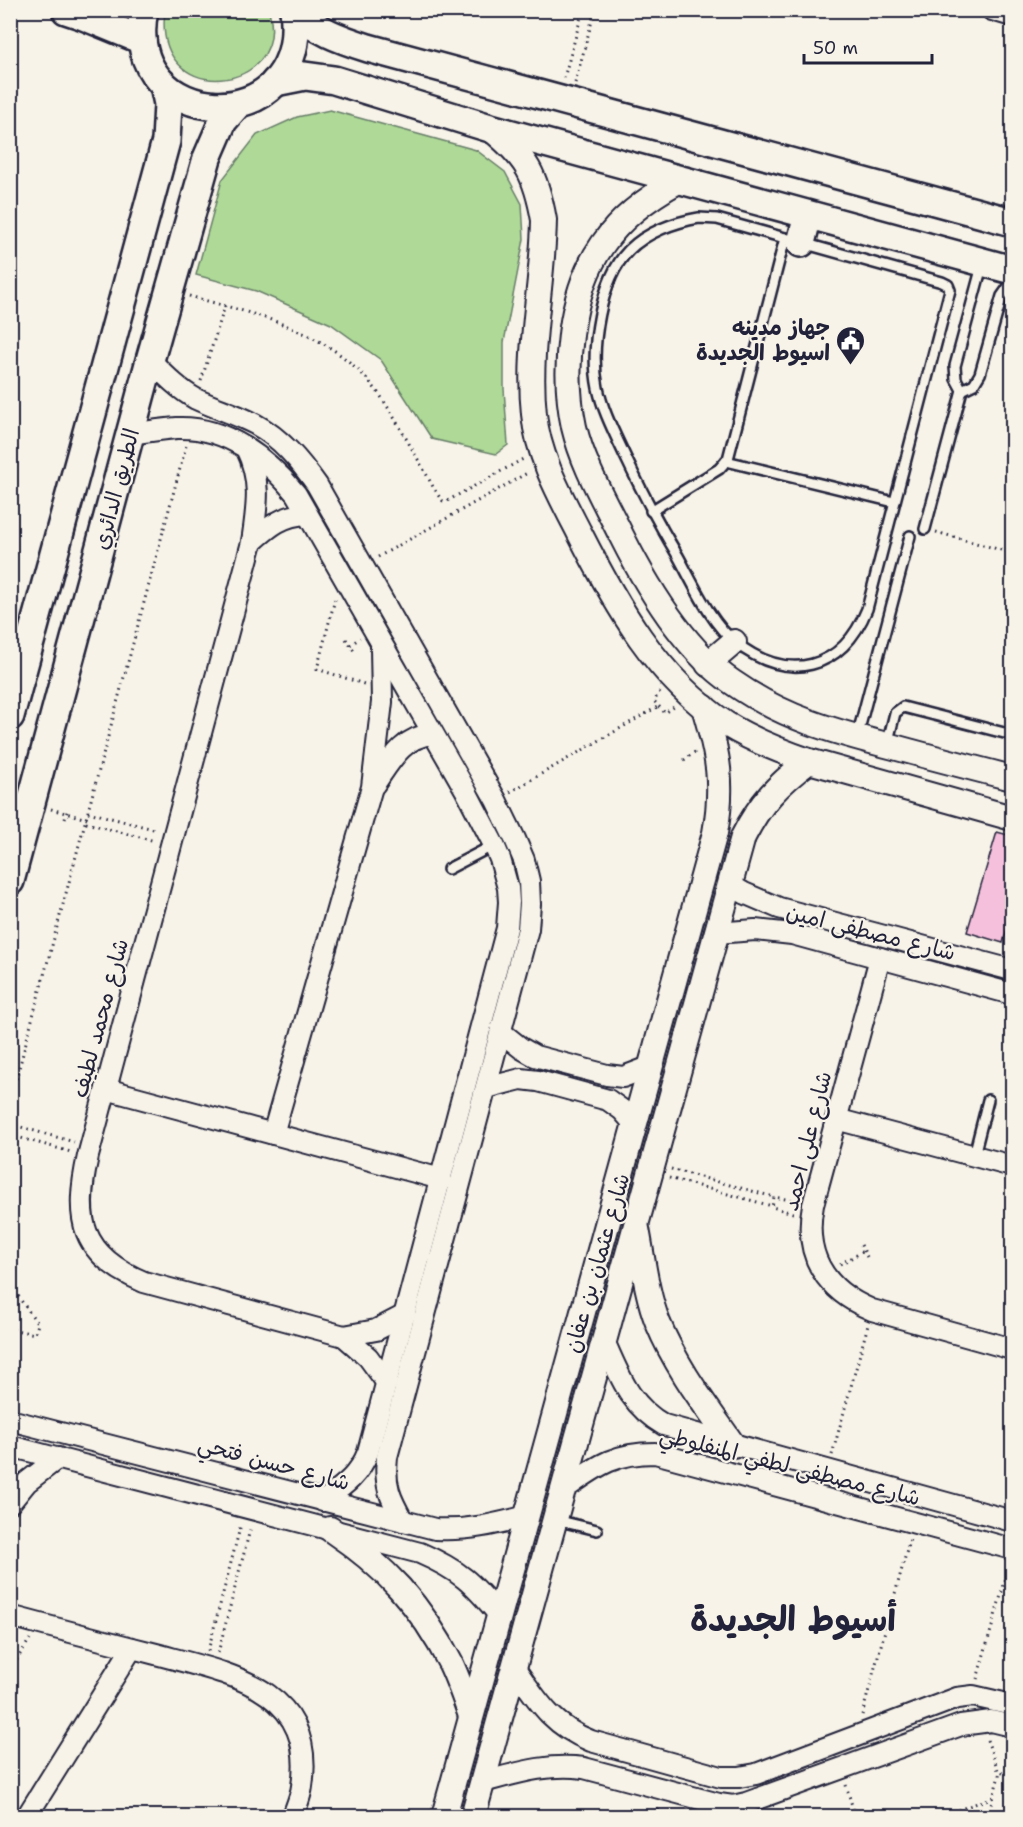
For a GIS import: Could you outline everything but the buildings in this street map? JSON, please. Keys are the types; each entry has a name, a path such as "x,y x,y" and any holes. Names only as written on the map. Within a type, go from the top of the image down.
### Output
{"main road":[{"path":"66,10 142,40"},
{"path":"144,10 141,23 142,40 146,57 154,72 180,97 198,105 218,107 237,105 258,96 275,82 287,66 294,48 296,29 294,10"},
{"path":"294,10 317,29 368,48 1012,222"},
{"path":"359,86 356,79 356,65 368,48"},
{"path":"275,82 305,76 359,86 490,128 678,181 1012,270"},
{"name":"الطريق الدائري","path":"14,705 166,141 168,104 165,85"},
{"name":"الطريق الدائري","path":"10,881 150,360 207,159 223,121 237,105"},
{"path":"793,240 808,215"},
{"path":"14,705 58,704"}],"street":[{"path":"992,10 1012,16"},
{"path":"490,128 515,148 530,170 540,194 544,220 531,385 534,418 544,456 558,491 606,585 654,657 672,678 704,707 754,739 809,761 1012,818"},
{"path":"678,181 656,193 636,208 602,244 580,291 570,345 568,373 575,429 583,455 637,566 670,617 708,664 730,681 778,710 830,730 1012,778"},
{"path":"150,360 170,380 196,399 256,425 279,441 300,461 363,566 496,800 524,860 529,881 528,929 387,1457 389,1496 403,1521"},
{"path":"130,434 177,428 210,432 229,438 246,448 265,460 281,476 296,494 465,789 505,873 509,902 507,928 364,1464 356,1475 323,1501"},
{"name":"شارع محمد لطيف","path":"246,448 252,461 258,490 252,542 89,1151 81,1185 81,1211 87,1235 101,1256 120,1272 144,1282 344,1336 376,1330 405,1315"},
{"path":"252,542 280,519 307,514"},
{"path":"606,585 637,566"},
{"path":"273,1134 372,787 383,689 381,641"},
{"path":"708,664 734,642"},
{"name":"شارع عثمان بن عفان","path":"444,1816 715,833 721,802 720,770 704,707"},
{"path":"372,787 405,744 413,738 432,734"},
{"name":"شارع عثمان بن عفان","path":"473,1816 743,837 754,814 769,794 809,761"},
{"name":"شارع مصطفى امين","path":"729,884 779,908 1012,970"},
{"path":"509,902 530,904"},
{"name":"شارع مصطفى امين","path":"716,933 736,930 792,934 1012,994"},
{"name":"شارع على احمد","path":"880,958 812,1211 812,1246 823,1273 836,1289 853,1302 872,1310 1012,1349"},
{"path":"501,1032 535,1056 607,1075 623,1077 652,1066"},
{"path":"486,1088 521,1079 538,1081 608,1100 622,1110 635,1125"},
{"path":"106,1089 441,1179"},
{"path":"836,1119 1012,1166"},
{"path":"636,1224 650,1299 662,1332 677,1363 733,1445"},
{"name":"شارع محمد لطيف","path":"344,1336 368,1357 387,1383"},
{"name":"شارع مصطفى لطفي المنفلوطي","path":"604,1341 628,1393 650,1417 672,1428 1012,1521"},
{"name":"شارع حسن فتحي","path":"10,1420 435,1529 476,1528 527,1516"},
{"path":"550,1434 576,1440"},
{"path":"10,1446 420,1554 441,1562 460,1574 478,1588 500,1614"},
{"name":"شارع مصطفى لطفي المنفلوطي","path":"563,1490 604,1462 620,1456 655,1453 914,1522 1011,1557"},
{"path":"10,1503 27,1482 58,1458"},
{"path":"330,1529 361,1550 389,1575 413,1604 435,1634 452,1666 471,1716"},
{"path":"10,1616 209,1668 249,1683 271,1695 288,1713 299,1736 304,1760 302,1788 293,1816"},
{"path":"27,1816 132,1648"},
{"path":"514,1667 545,1711 578,1736 721,1777 739,1778 756,1774 957,1698 972,1696 1012,1705"},
{"path":"455,1774 483,1782 527,1770 570,1766 719,1804 733,1811 746,1803 961,1725 991,1721 1012,1726"}],"lane":[{"path":"699,218 717,219 948,285 950,290 894,502 867,609 859,627 847,643 825,659 805,667 781,666 766,661 734,642 716,621 651,512 609,422 598,388 595,354 604,298 612,274 629,250 667,226 699,218"},
{"path":"651,512 719,469 726,461 733,447 793,240"},
{"path":"925,529 962,390 956,379 955,366 983,262"},
{"path":"962,390 974,384 980,374 1002,296 1012,282"},
{"path":"726,461 894,502"},
{"path":"857,737 910,536"},
{"path":"887,745 895,713 903,706 1012,735"},
{"path":"448,869 494,846"},
{"path":"974,1155 988,1100"},
{"path":"555,1519 597,1530"}],"path":[{"path":"564,101 583,10"},
{"path":"564,101 595,10"},
{"path":"169,291 225,306 300,331 323,342 346,359 367,379 385,402 443,501 544,456"},
{"path":"196,399 225,306"},
{"path":"10,1102 191,429"},
{"path":"363,566 544,456"},
{"path":"925,529 1012,553"},
{"path":"341,574 317,669 383,689"},
{"path":"346,639 355,652"},
{"path":"496,800 659,706"},
{"path":"31,804 86,821 172,840"},
{"path":"65,819 68,808"},
{"path":"88,812 172,840"},
{"path":"10,1124 89,1151"},
{"path":"10,1135 89,1151"},
{"path":"651,1168 774,1197 812,1211"},
{"path":"651,1168 772,1206 772,1208 812,1211"},
{"path":"772,1206 774,1197"},
{"path":"861,1245 867,1257"},
{"path":"823,1273 864,1251"},
{"path":"10,1280 38,1324 35,1334 10,1329"},
{"path":"827,1471 872,1310"},
{"path":"209,1668 250,1508"},
{"path":"209,1668 250,1508"},
{"path":"856,1736 914,1522"},
{"path":"972,1696 1011,1557"},
{"path":"10,1670 40,1624"},
{"path":"980,1721 998,1770 1012,1776"},
{"path":"840,1769 855,1816"},
{"path":"988,1816 1000,1772"},
{"path":"941,1816 994,1797"}],"green space":[{"path":"165,11 269,11 271,39 261,60 243,74 221,79 198,76 179,64 167,43"},
{"path":"330,110 476,150 505,172 522,204 524,239 504,342 504,389 508,445 496,454 432,439 381,360 331,324 256,291 196,275 222,180 257,135 297,117"}],"place":[{"name":"جهاز مدينه اسيوط الجديدة","path":"851,366"}],"district":[{"name":"أسيوط الجديدة","path":"793,1619"}]}
